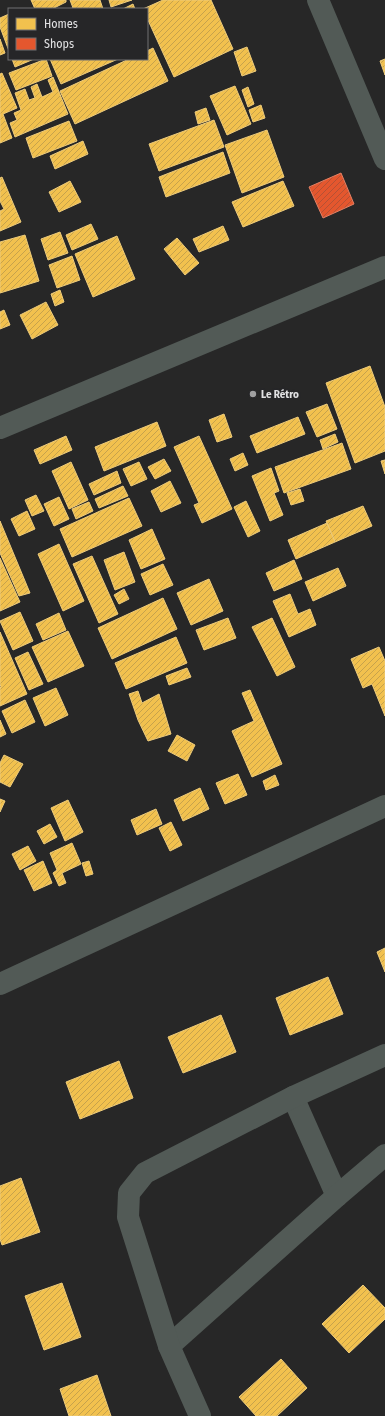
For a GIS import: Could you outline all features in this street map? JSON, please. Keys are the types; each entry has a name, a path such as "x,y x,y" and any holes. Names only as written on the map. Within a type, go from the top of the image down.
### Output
{"street":[{"path":"318,0 385,160"},
{"path":"0,428 385,267"},
{"path":"0,984 385,806"},
{"path":"200,1416 169,1346 128,1217 129,1192 145,1173 293,1096 385,1055"},
{"path":"293,1096 338,1196"},
{"path":"169,1346 385,1155"}],"building: Homes":[{"path":"31,0 66,0 66,2 54,8 35,8"},
{"path":"70,0 100,0 103,8 73,8"},
{"path":"109,0 132,0 111,7"},
{"path":"163,0 211,0 233,49 174,77 148,20 148,8 145,8"},
{"path":"133,4 135,8 125,8"},
{"path":"8,14 8,48 0,27 0,18"},
{"path":"0,39 5,53 0,55"},
{"path":"247,47 256,71 242,76 234,52"},
{"path":"153,48 168,81 75,124 60,91 127,60 148,60 148,50"},
{"path":"385,59 385,75 380,61"},
{"path":"12,60 32,60 15,67"},
{"path":"46,60 52,76 16,90 9,73"},
{"path":"50,60 116,60 61,84"},
{"path":"2,73 17,108 3,114 12,138 0,143 0,74"},
{"path":"53,77 68,114 15,137 10,123 17,120 14,113 21,110 15,93 25,89 29,100 35,98 31,87 37,84 42,97 53,92 48,80"},
{"path":"235,86 251,124 227,135 210,96"},
{"path":"248,87 254,104 248,107 242,90"},
{"path":"261,105 265,118 253,122 249,110"},
{"path":"206,108 210,120 198,124 195,112"},
{"path":"214,120 224,147 159,171 149,144"},
{"path":"69,121 77,141 33,158 26,138"},
{"path":"267,130 284,177 242,193 225,145"},
{"path":"83,141 88,154 55,169 50,156"},
{"path":"223,152 230,173 166,197 159,177"},
{"path":"2,177 21,222 0,231 0,211 4,209 0,201 0,178"},
{"path":"70,181 81,202 59,212 49,192"},
{"path":"283,181 294,206 243,227 232,202"},
{"path":"91,224 98,239 72,250 66,235"},
{"path":"223,226 229,240 199,252 193,239"},
{"path":"60,232 68,253 48,260 41,239"},
{"path":"25,235 39,281 0,293 0,242"},
{"path":"117,236 135,279 93,297 75,254"},
{"path":"177,238 199,263 185,275 164,249"},
{"path":"72,256 80,280 57,288 49,265"},
{"path":"60,290 64,302 55,306 51,294"},
{"path":"46,302 58,325 32,339 20,315"},
{"path":"4,310 10,325 0,329 0,312"},
{"path":"370,366 385,407 385,451 355,463 326,383"},
{"path":"327,404 337,429 317,437 306,412"},
{"path":"224,414 232,437 217,442 209,420"},
{"path":"298,417 305,434 257,453 250,436"},
{"path":"157,422 166,446 104,471 95,447"},
{"path":"335,434 338,442 323,449 320,440"},
{"path":"66,436 72,450 40,464 34,450"},
{"path":"199,436 232,509 202,523 194,505 199,503 174,447"},
{"path":"342,443 351,469 284,493 275,467"},
{"path":"243,453 248,465 235,471 230,459"},
{"path":"164,459 171,471 155,479 148,467"},
{"path":"385,460 385,474 381,461"},
{"path":"71,462 88,500 69,509 52,471"},
{"path":"139,462 147,479 131,486 123,469"},
{"path":"271,468 279,491 274,493 283,515 270,521 252,476"},
{"path":"117,471 121,483 94,495 89,484"},
{"path":"170,481 181,503 161,512 151,491"},
{"path":"123,486 128,496 99,508 95,499"},
{"path":"300,489 304,501 291,505 287,493"},
{"path":"36,495 44,511 32,516 25,500"},
{"path":"59,497 69,519 54,526 44,504"},
{"path":"129,498 142,526 72,557 60,529"},
{"path":"246,501 260,531 248,537 234,507"},
{"path":"89,502 93,511 76,519 72,509"},
{"path":"363,506 372,526 335,542 326,521"},
{"path":"27,511 35,529 19,536 11,519"},
{"path":"0,521 30,593 19,596 0,553"},
{"path":"327,523 335,542 296,559 288,540"},
{"path":"152,529 165,559 141,569 129,540"},
{"path":"59,544 84,601 63,611 38,554"},
{"path":"124,552 135,582 115,590 104,560"},
{"path":"92,556 118,614 99,623 73,564"},
{"path":"0,558 20,602 0,611"},
{"path":"294,560 302,579 274,591 266,573"},
{"path":"163,564 173,585 150,595 141,574"},
{"path":"338,568 346,586 313,601 305,582"},
{"path":"209,579 223,611 191,625 177,593"},
{"path":"124,589 129,599 119,604 114,595"},
{"path":"290,594 298,614 310,609 316,625 289,637 273,601"},
{"path":"163,598 177,629 112,659 98,628"},
{"path":"20,612 33,641 13,650 0,621"},
{"path":"59,613 66,630 43,640 36,624"},
{"path":"228,618 236,638 204,650 196,630"},
{"path":"272,618 295,667 277,676 252,627"},
{"path":"68,631 84,666 48,682 32,647"},
{"path":"0,632 27,694 0,706 1,687"},
{"path":"176,637 187,663 126,689 115,663"},
{"path":"379,647 385,661 385,716 372,684 363,688 351,659"},
{"path":"28,652 43,684 29,690 15,658"},
{"path":"187,668 191,677 169,685 166,676"},
{"path":"56,688 68,715 45,726 33,698"},
{"path":"250,690 282,764 252,777 232,731 254,721 242,693"},
{"path":"138,691 142,703 159,694 171,734 148,741 138,720 129,694"},
{"path":"25,700 35,722 12,733 2,711"},
{"path":"0,720 6,734 0,737"},
{"path":"177,735 195,745 187,761 168,751"},
{"path":"4,755 23,764 10,787 0,782 0,763"},
{"path":"238,774 247,795 225,804 216,783"},
{"path":"275,775 279,785 266,790 263,781"},
{"path":"200,788 209,809 183,821 174,800"},
{"path":"0,799 5,801 0,812"},
{"path":"68,800 83,832 65,841 51,808"},
{"path":"156,809 162,824 137,835 131,820"},
{"path":"171,822 182,845 170,851 159,828"},
{"path":"50,824 57,837 44,844 37,831"},
{"path":"72,843 81,864 62,873 66,883 59,886 53,873 57,870 50,853"},
{"path":"28,846 36,861 20,870 12,854"},
{"path":"43,861 52,883 34,891 24,870"},
{"path":"89,861 93,874 86,876 82,863"},
{"path":"385,948 385,972 377,952"},
{"path":"328,977 343,1014 290,1035 276,998"},
{"path":"221,1015 236,1052 183,1073 168,1037"},
{"path":"119,1061 133,1098 80,1119 66,1082"},
{"path":"21,1178 40,1232 2,1245 0,1239 0,1186"},
{"path":"62,1283 81,1337 44,1350 25,1296"},
{"path":"363,1285 385,1308 385,1319 349,1353 322,1324"},
{"path":"281,1359 307,1388 277,1416 256,1416 239,1397"},
{"path":"97,1375 111,1416 69,1416 60,1389"}],"building: Shops":[{"path":"341,173 354,204 323,218 309,187"}],"place":[{"name":"Le Rétro","path":"253,394"}]}
